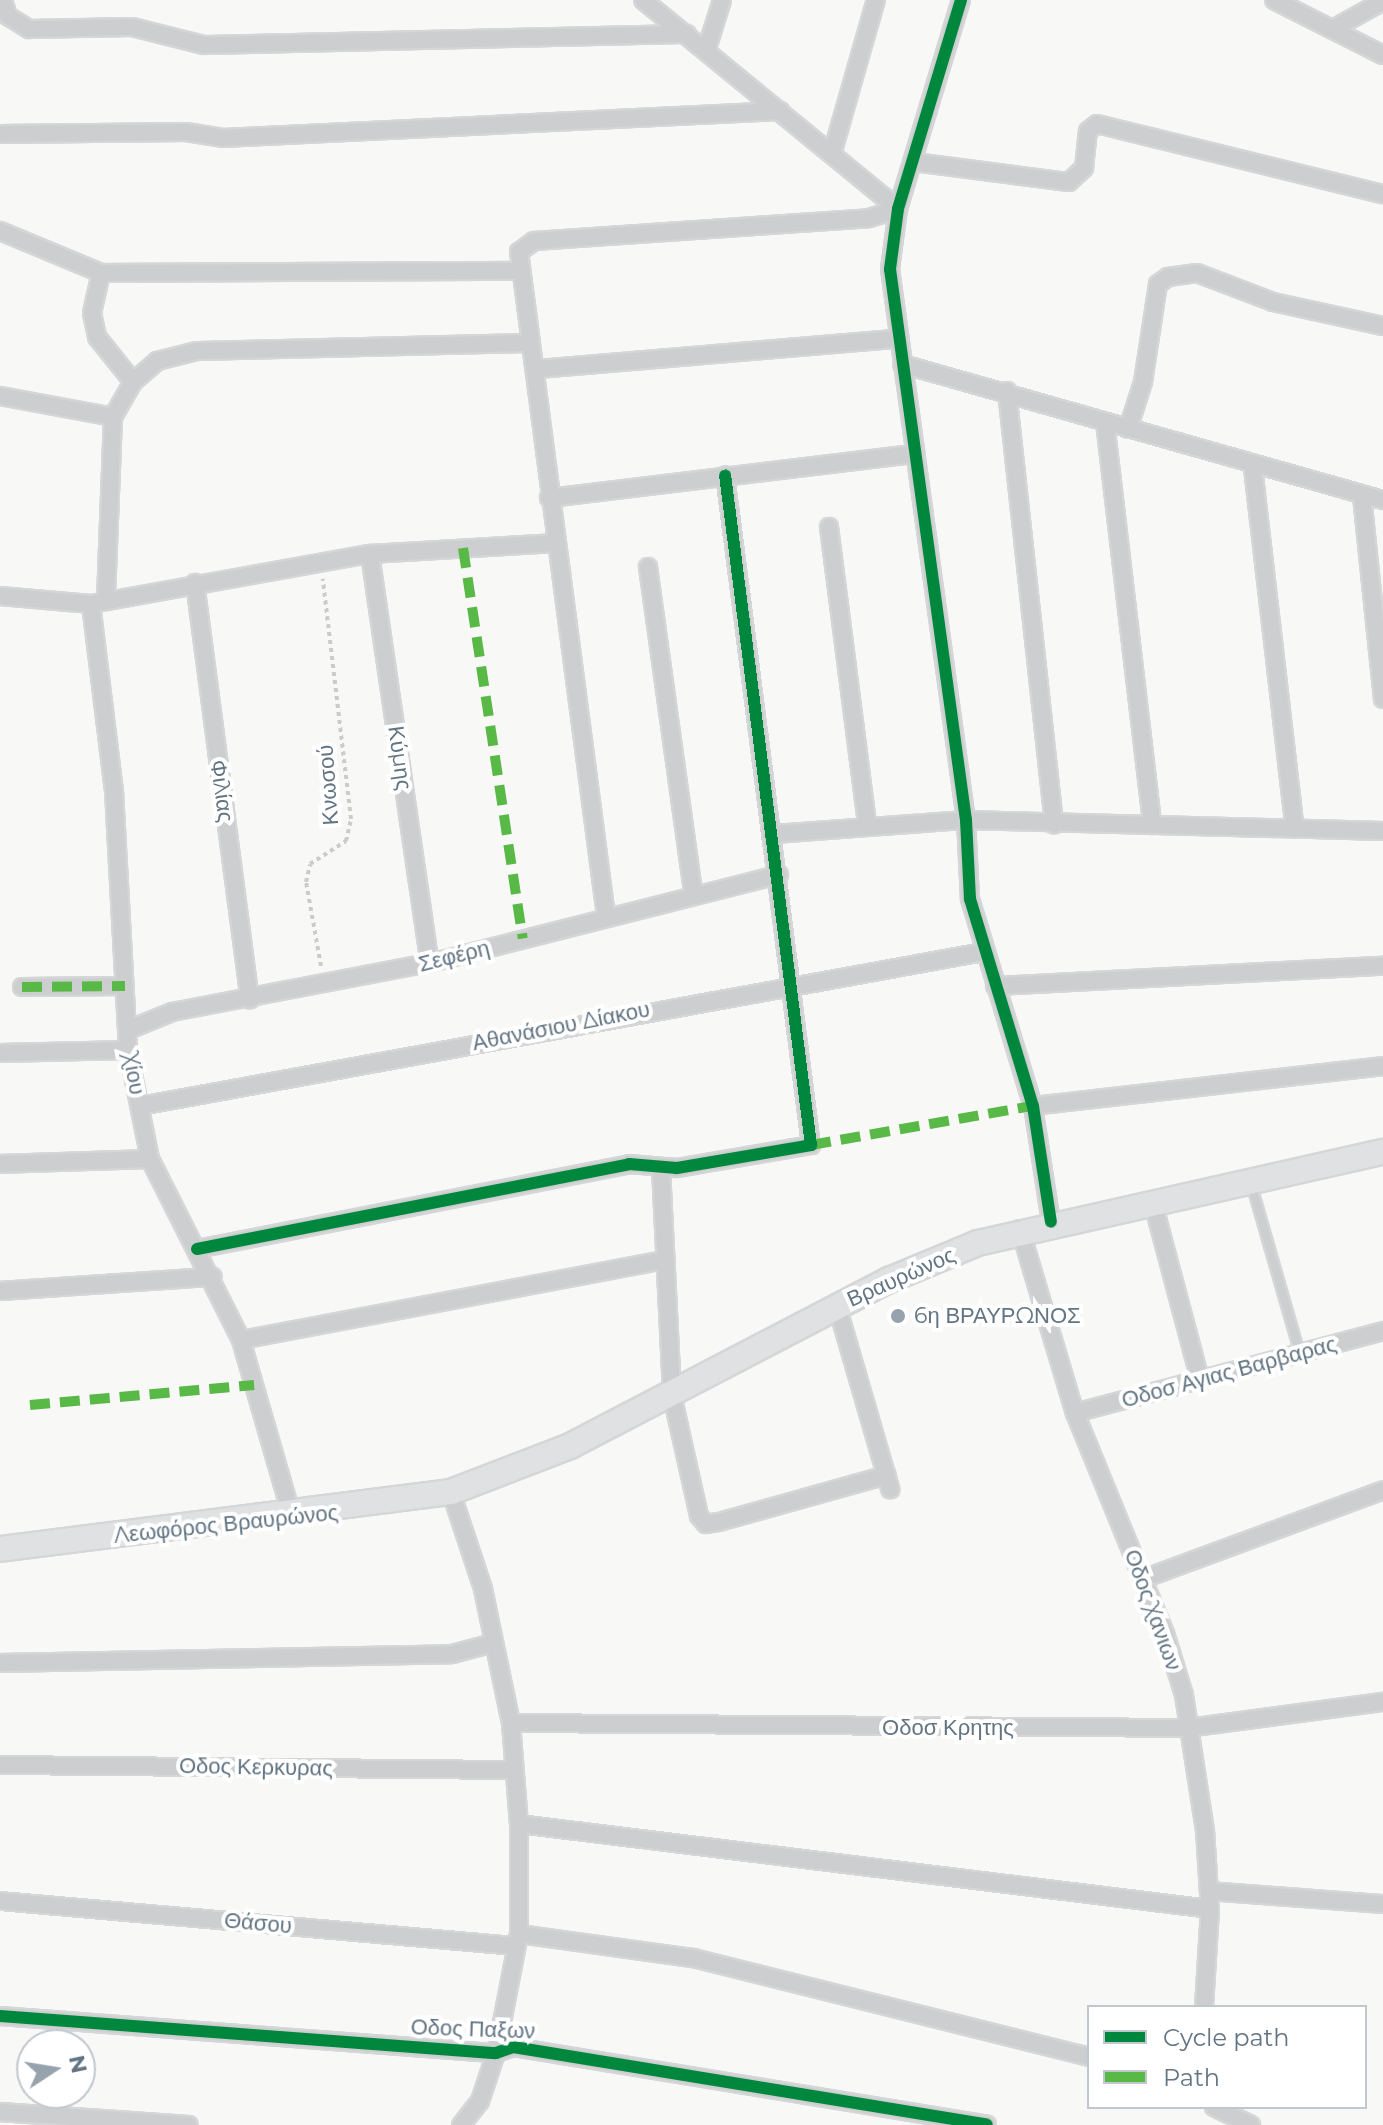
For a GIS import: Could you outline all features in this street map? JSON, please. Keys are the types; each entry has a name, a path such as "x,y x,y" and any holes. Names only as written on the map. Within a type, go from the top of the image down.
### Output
{"main road":[{"name":"Βραυρώνος","path":"451,1492 513,1471 672,1395 837,1306 933,1261 1020,1229 1250,1183 1383,1152"},
{"name":"Λεωφόρος Βραυρώνος","path":"0,1549 292,1517 451,1492"}],"street":[{"path":"3,0 8,16 29,29 132,27 204,45 687,34"},
{"path":"643,0 707,48 898,209"},
{"path":"707,48 722,0"},
{"path":"832,154 876,0"},
{"path":"961,0 898,209 890,269 966,820 964,860 983,952 1033,1106 1051,1222"},
{"path":"1274,0 1383,55"},
{"path":"1333,29 1383,1"},
{"path":"0,134 186,132 223,138 780,111"},
{"path":"914,162 1069,182 1084,168 1088,131 1097,124 1383,194"},
{"path":"606,916 553,543 537,369 530,343 519,252 534,241 869,218 898,209"},
{"path":"0,231 101,273 169,278 521,271"},
{"path":"101,273 92,313 97,337 133,382"},
{"path":"1128,429 1143,382 1158,284 1168,277 1197,273 1273,302 1383,326"},
{"path":"537,369 898,339"},
{"path":"0,396 113,417 133,382 157,361 197,351 530,343"},
{"path":"902,364 1007,391 1253,468 1383,500"},
{"path":"1007,391 1054,824"},
{"name":"Χίου","path":"113,417 99,602 114,791 128,1050 150,1159 213,1277 241,1340 292,1517"},
{"path":"1105,422 1152,825"},
{"path":"549,498 915,454"},
{"path":"1253,468 1295,829"},
{"path":"197,1249 629,1164 661,1168 811,1145 774,834 725,475"},
{"path":"1362,496 1383,699"},
{"path":"829,527 867,823"},
{"path":"0,596 99,602 370,554 553,543"},
{"name":"Κύμης","path":"370,554 430,963"},
{"path":"648,567 693,893"},
{"name":"Φιλίας","path":"195,583 250,999"},
{"path":"774,834 867,823 966,820 1383,831"},
{"name":"Σεφέρη","path":"128,1030 172,1012 430,963 693,893 779,875"},
{"name":"Αθανάσιου Δίακου","path":"140,1106 790,983 983,952"},
{"path":"995,986 1383,966"},
{"path":"22,987 125,986"},
{"path":"0,1053 128,1050"},
{"path":"1033,1106 1383,1066"},
{"path":"0,1164 150,1159"},
{"path":"661,1168 672,1395 706,1524 889,1482 837,1306"},
{"path":"1153,1203 1200,1380"},
{"name":"Οδος Χανιων","path":"1020,1229 1075,1413 1143,1579 1180,1682 1209,1891 1204,2005"},
{"path":"241,1340 664,1260"},
{"path":"0,1291 213,1277"},
{"name":"Οδοσ Αγιας Βαρβαρας","path":"1075,1413 1383,1331"},
{"path":"1143,1579 1383,1490"},
{"path":"451,1492 494,1643 511,1723 512,1770 519,1824 517,1940 496,2053 480,2101 461,2125"},
{"path":"0,1663 452,1654 494,1643"},
{"name":"Οδοσ Κρητης","path":"511,1723 1187,1728 1383,1702"},
{"name":"Οδος Κερκυρας","path":"0,1765 512,1770"},
{"path":"519,1824 1210,1909"},
{"path":"1209,1891 1383,1904"},
{"name":"Θάσου","path":"0,1901 517,1940 693,1958 1087,2056"},
{"name":"Οδος Παξων","path":"0,2016 496,2053 513,2047 987,2125"},
{"path":"1218,2109 1249,2125"},
{"path":"0,2112 189,2125"}],"lane":[{"path":"1250,1183 1300,1354"}],"marked path":[{"path":"463,548 523,938"},
{"path":"22,987 125,986"},
{"path":"811,1145 1033,1106"},
{"path":"30,1405 254,1385"}],"cycle path":[{"path":"961,0 898,209 890,269 966,820 970,899 1033,1106 1051,1222"},
{"path":"197,1249 629,1164 677,1168 811,1145 725,475"},
{"path":"0,2016 496,2053 513,2047 987,2125"}],"place":[{"name":"6η ΒΡΑΥΡΩΝΟΣ","path":"898,1316"}]}
